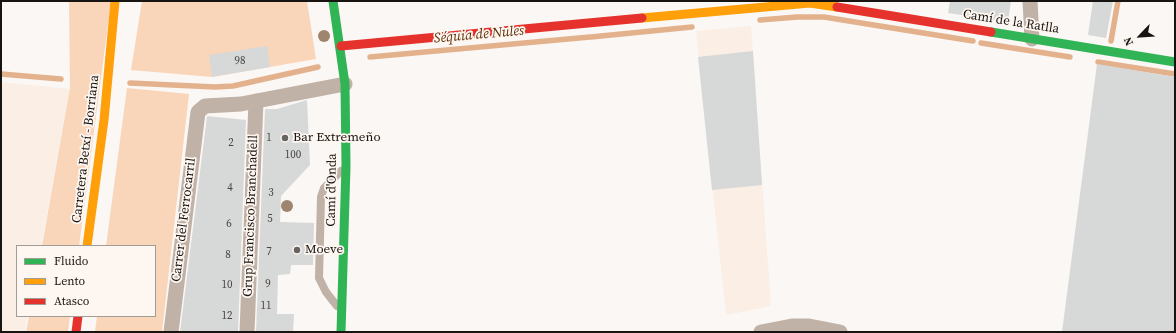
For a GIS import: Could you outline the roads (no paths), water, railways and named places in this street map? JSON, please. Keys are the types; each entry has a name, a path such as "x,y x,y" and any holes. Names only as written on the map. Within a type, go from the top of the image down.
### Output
{"street":[{"name":"Carretera Betxí - Borriana","path":"87,245 104,120 115,1"},
{"name":"Camí d'Onda","path":"333,1 341,46 345,84 346,166 342,332"},
{"path":"1030,1 1032,39"},
{"name":"Camí de la Ratlla","path":"341,46 810,3 1175,62"},
{"name":"Carretera Betxí - Borriana","path":"110,55 124,6"},
{"path":"256,100 345,84"},
{"name":"Carrer del Ferrocarril","path":"170,332 198,112 200,108 256,100"},
{"name":"Grup Francisco Branchadell","path":"247,332 256,100"},
{"path":"76,332 78,317"},
{"path":"761,332 792,326 809,326 840,332"}],"lane":[{"path":"342,313 326,292 319,278 321,197 324,188 346,166"}],"waterway":[{"path":"1111,41 1118,1"},
{"name":"Séquia de Nules","path":"760,20 797,17 824,17 973,41"},
{"name":"Séquia de Nules","path":"591,37 692,27"},
{"name":"Séquia de Nules","path":"370,57 590,37"},
{"name":"Séquia de Nules","path":"981,43 1070,57"},
{"name":"Séquia de Nules","path":"1098,62 1175,74"},
{"name":"Séquia de Nules","path":"130,83 215,87 233,86 318,67"},
{"name":"Séquia de Nules","path":"1,74 61,79"}],"place":[{"name":"Bar Extremeño","path":"285,138"},
{"name":"Moeve","path":"297,250"}]}
